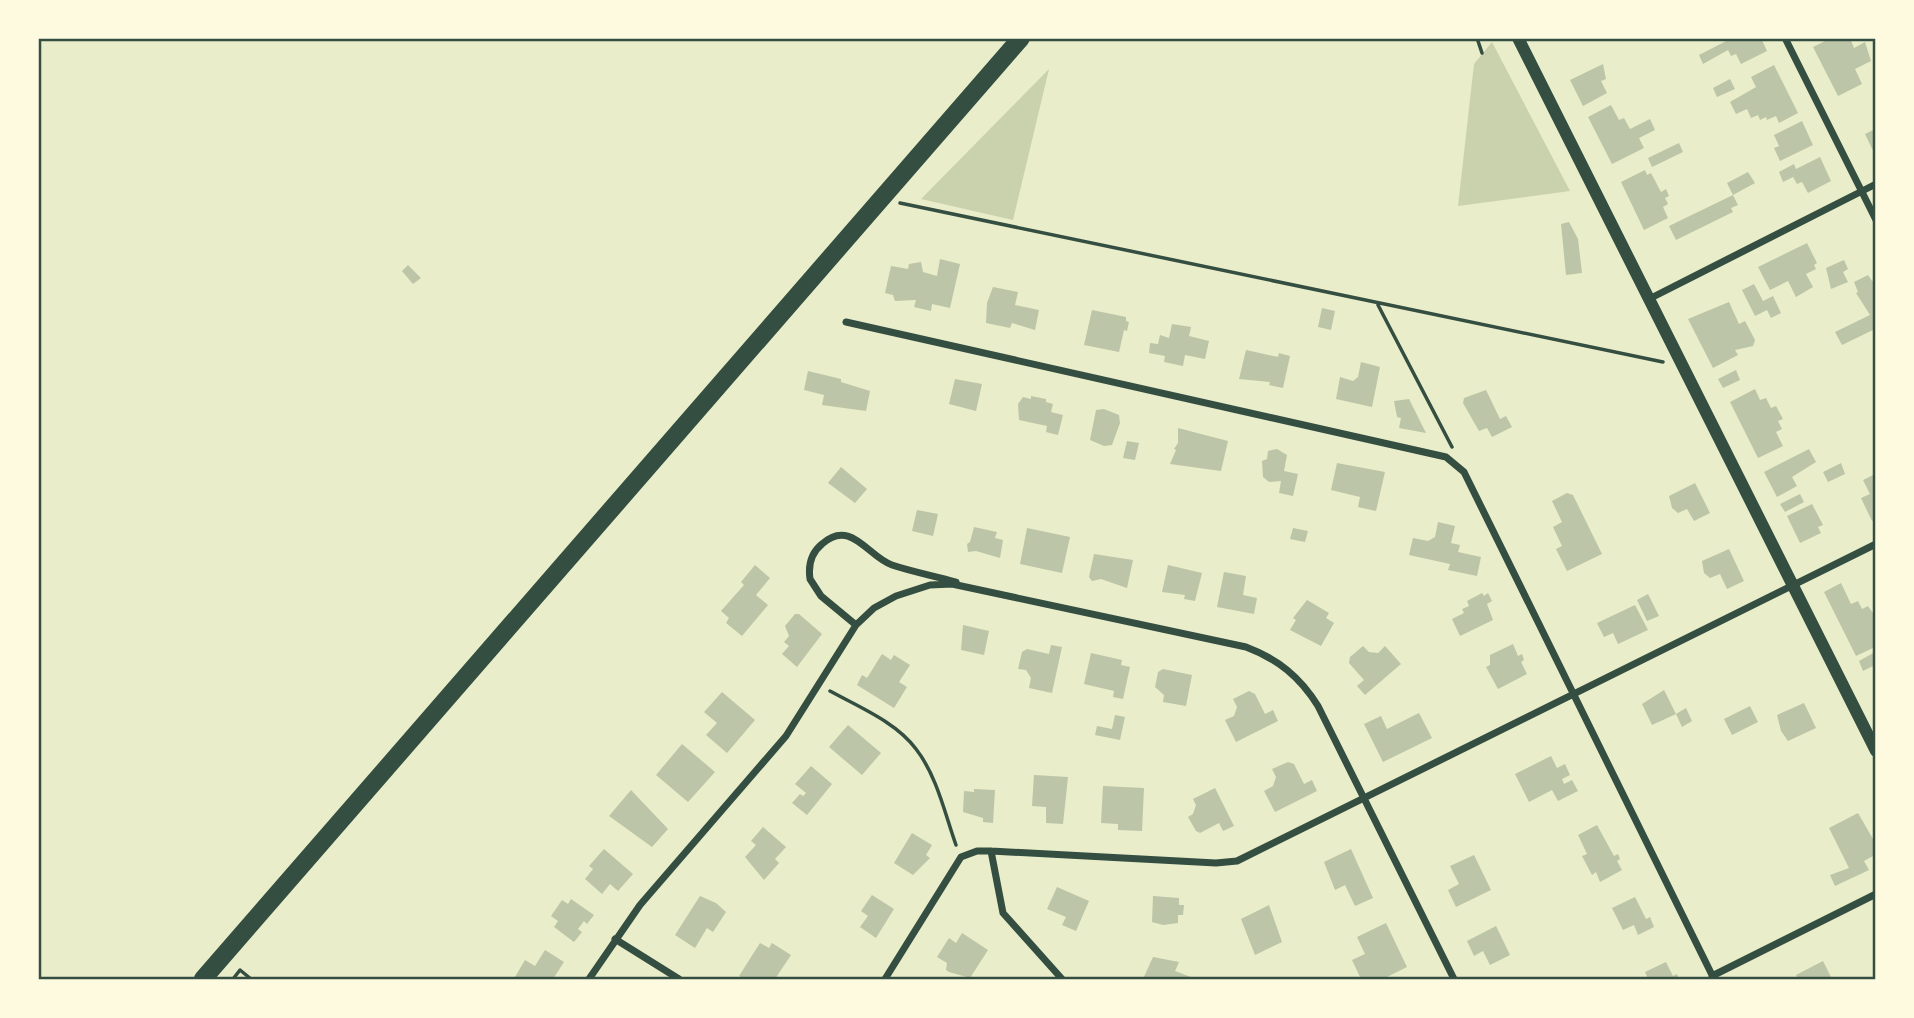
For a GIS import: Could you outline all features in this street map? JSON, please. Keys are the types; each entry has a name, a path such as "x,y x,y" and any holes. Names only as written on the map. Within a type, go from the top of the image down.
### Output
{"main road":[{"path":"203,979 1021,38"}],"street":[{"path":"1518,38 1875,751"},
{"path":"1785,38 1875,220"},
{"path":"1649,299 1875,184"},
{"path":"846,323 1433,454 1456,462 1464,472 1713,978 1875,894"},
{"path":"856,625 821,596 810,579 814,553 830,539 844,536 858,539 888,564 973,587 1263,653 1294,675 1307,689 1454,979"},
{"path":"885,979 961,857 977,851 990,851 1228,862 1256,854 1875,544"},
{"path":"589,979 639,905 776,750 856,625 874,608 908,591 930,585 973,587"},
{"path":"990,851 1003,913 1062,979"},
{"path":"615,939 679,979"}],"path":[{"path":"1477,38 1482,53"},
{"path":"883,198 1682,366"},
{"path":"1377,304 1450,440 1456,462"},
{"path":"817,683 890,725 916,748 931,775 961,857"},
{"path":"233,979 240,970 251,979"}],"green space":[{"path":"1492,42 1570,191 1458,206 1474,64"},
{"path":"1049,69 1013,220 921,199"}],"building":[{"path":"1732,38 1761,38 1767,51 1741,64 1736,54 1731,56 1728,50 1703,64 1699,55"},
{"path":"1831,38 1850,38 1854,48 1865,42 1871,61 1855,69 1862,84 1838,96 1813,47"},
{"path":"1603,64 1606,79 1601,81 1607,93 1583,106 1570,80"},
{"path":"1774,65 1798,113 1779,123 1776,116 1767,120 1766,117 1760,120 1758,115 1751,118 1747,109 1736,114 1730,102 1756,87 1751,77"},
{"path":"1730,79 1735,89 1717,97 1713,88"},
{"path":"1611,105 1619,120 1624,118 1630,129 1650,119 1655,130 1639,138 1644,148 1612,164 1588,117"},
{"path":"1802,121 1813,145 1780,161 1774,148 1779,146 1774,135"},
{"path":"1875,129 1875,155 1865,134"},
{"path":"1679,143 1683,152 1652,167 1648,158"},
{"path":"1820,157 1831,181 1808,193 1802,182 1797,184 1793,177 1783,182 1779,172 1794,164 1796,169"},
{"path":"1645,170 1647,175 1651,173 1661,192 1666,189 1669,196 1665,198 1668,204 1663,207 1668,218 1644,230 1621,182"},
{"path":"1748,172 1755,183 1733,195 1727,183"},
{"path":"1733,195 1738,205 1731,208 1733,212 1676,240 1669,226"},
{"path":"1569,222 1578,239 1582,273 1566,275 1561,224"},
{"path":"1807,243 1817,263 1814,265 1816,269 1806,274 1813,287 1796,297 1788,281 1770,290 1758,267"},
{"path":"940,259 960,264 950,308 932,304 931,311 914,307 916,300 895,301 893,295 885,293 891,266 908,269 909,264 921,262 923,272 937,276"},
{"path":"1844,260 1848,269 1843,272 1848,282 1831,289 1826,268"},
{"path":"408,265 421,278 413,284 402,271"},
{"path":"1868,275 1872,281 1875,279 1875,329 1842,345 1835,332 1870,315 1856,293 1858,292 1854,282"},
{"path":"1754,284 1763,301 1773,296 1781,313 1771,318 1767,310 1755,316 1742,290"},
{"path":"993,287 1018,292 1015,305 1039,310 1035,330 1012,323 1010,328 986,323 987,303"},
{"path":"1729,302 1739,324 1745,321 1755,340 1753,346 1735,350 1738,355 1713,368 1688,319"},
{"path":"1322,308 1335,311 1331,330 1318,327"},
{"path":"1092,310 1126,317 1129,322 1127,331 1124,330 1119,352 1084,345"},
{"path":"1172,324 1191,327 1189,336 1209,341 1205,359 1185,355 1183,366 1164,362 1165,356 1149,353 1150,343 1158,344 1160,335 1169,338"},
{"path":"1246,350 1278,357 1279,353 1290,356 1283,388 1269,385 1270,382 1239,379"},
{"path":"1361,362 1380,367 1372,407 1336,399 1340,377 1353,381 1358,377"},
{"path":"1736,370 1740,380 1723,388 1718,379"},
{"path":"808,371 841,379 841,382 870,391 866,411 822,405 824,395 804,390"},
{"path":"955,379 982,384 976,411 949,404"},
{"path":"1755,389 1760,400 1766,398 1771,408 1776,406 1783,419 1778,421 1782,429 1776,432 1783,446 1758,458 1730,402"},
{"path":"1486,390 1500,419 1506,416 1512,427 1492,437 1487,428 1479,431 1463,403 1464,398"},
{"path":"1031,396 1046,399 1046,402 1053,404 1051,412 1063,415 1058,435 1046,432 1047,426 1019,420 1018,404 1023,397 1031,399"},
{"path":"1409,399 1426,433 1399,428 1401,418 1397,417 1394,401"},
{"path":"1104,409 1119,415 1120,423 1112,445 1104,446 1090,440 1096,410"},
{"path":"1178,428 1228,441 1221,471 1170,464 1178,443"},
{"path":"1127,441 1139,443 1135,460 1123,458"},
{"path":"1277,449 1287,455 1284,471 1298,474 1293,496 1279,493 1281,481 1269,482 1263,477 1262,461 1267,459 1268,451"},
{"path":"1809,449 1816,462 1792,477 1797,486 1777,497 1764,472"},
{"path":"1337,463 1385,472 1376,511 1358,507 1360,497 1331,490"},
{"path":"1841,463 1845,474 1828,482 1823,472"},
{"path":"841,467 867,489 855,503 828,483"},
{"path":"1875,474 1875,520 1872,521 1861,498 1870,494 1863,480"},
{"path":"1695,483 1710,513 1694,521 1687,509 1678,513 1672,508 1669,496"},
{"path":"1567,493 1573,495 1602,554 1567,571 1556,549 1562,546 1553,527 1562,522 1552,501"},
{"path":"1800,494 1804,502 1785,512 1780,504"},
{"path":"1812,504 1823,525 1818,527 1821,533 1800,543 1787,516"},
{"path":"917,510 938,514 933,536 912,531"},
{"path":"1438,522 1455,526 1451,543 1460,545 1458,552 1481,557 1477,576 1448,570 1450,564 1409,555 1413,538 1428,541 1435,537"},
{"path":"974,527 997,532 995,538 1003,540 1000,558 976,551 968,552 967,544"},
{"path":"1027,528 1070,537 1062,573 1020,564"},
{"path":"1293,528 1308,531 1305,542 1290,539"},
{"path":"1729,549 1744,581 1727,589 1720,574 1710,578 1704,573 1702,561"},
{"path":"1094,554 1133,560 1127,588 1101,579 1092,581 1089,577"},
{"path":"755,565 770,578 756,595 768,605 742,636 726,623 729,618 721,611 744,585 741,582"},
{"path":"1168,565 1202,573 1195,601 1184,599 1185,595 1162,592"},
{"path":"1224,572 1246,576 1243,595 1257,598 1254,614 1217,607"},
{"path":"1841,583 1851,604 1858,601 1862,609 1868,606 1875,616 1875,647 1856,656 1824,592"},
{"path":"1482,593 1484,596 1488,593 1492,601 1487,604 1493,620 1460,636 1452,619 1464,613 1462,609 1469,606 1467,601"},
{"path":"1648,594 1659,616 1647,621 1637,600"},
{"path":"1307,600 1329,613 1326,618 1334,623 1321,646 1290,630 1296,620 1293,618"},
{"path":"1635,605 1648,630 1618,644 1613,633 1604,637 1597,623"},
{"path":"795,614 799,614 822,634 797,667 782,654 789,646 784,642 789,636 785,626"},
{"path":"963,625 989,631 984,655 961,650"},
{"path":"1513,644 1518,656 1522,654 1524,660 1521,662 1527,674 1498,689 1486,667 1490,665 1490,655"},
{"path":"1051,645 1062,647 1052,693 1029,688 1031,678 1026,670 1018,669 1022,652 1027,649 1049,654"},
{"path":"1363,646 1369,652 1378,653 1385,646 1401,664 1365,695 1357,686 1364,680 1349,663 1350,657"},
{"path":"1875,652 1875,665 1863,671 1859,661"},
{"path":"1091,653 1122,660 1121,665 1130,667 1123,699 1113,697 1114,691 1084,684"},
{"path":"882,654 891,660 894,655 910,665 899,682 907,687 894,708 857,685 862,675 867,678"},
{"path":"1163,669 1192,675 1186,706 1163,702 1164,695 1155,687 1158,672"},
{"path":"1664,690 1676,714 1652,725 1642,704"},
{"path":"1249,691 1255,694 1265,714 1273,710 1278,721 1236,742 1225,720 1234,716 1237,707 1233,699"},
{"path":"722,692 755,720 727,753 706,735 717,723 704,712"},
{"path":"1804,703 1816,728 1788,741 1781,731 1777,715"},
{"path":"1750,706 1758,722 1732,735 1724,719"},
{"path":"1686,708 1692,721 1682,727 1676,714"},
{"path":"1419,713 1432,738 1383,762 1364,724 1381,716 1387,729"},
{"path":"1115,715 1125,717 1120,740 1095,735 1097,726 1112,729"},
{"path":"848,725 881,753 862,775 829,747"},
{"path":"682,744 715,772 688,802 656,775"},
{"path":"1551,756 1557,768 1565,764 1570,775 1562,779 1564,784 1572,780 1578,791 1558,801 1552,790 1529,802 1515,774"},
{"path":"1288,762 1294,764 1304,784 1312,780 1317,791 1275,812 1264,791 1273,786 1276,777 1272,769"},
{"path":"811,766 832,784 807,815 792,803 800,794 803,796 806,793 795,784"},
{"path":"1034,775 1068,777 1063,824 1046,823 1046,807 1032,806"},
{"path":"1103,786 1144,788 1142,831 1118,830 1118,824 1101,823"},
{"path":"1215,788 1234,826 1223,831 1219,823 1200,833 1188,817 1193,814 1196,805 1193,799"},
{"path":"974,789 995,790 993,823 983,822 983,818 963,812 964,791 974,792"},
{"path":"631,790 668,829 652,847 609,816"},
{"path":"1858,813 1873,839 1875,855 1864,861 1869,870 1835,886 1830,875 1849,868 1829,828"},
{"path":"1597,825 1614,856 1618,854 1620,859 1617,861 1622,870 1600,882 1596,872 1592,875 1582,856 1587,854 1578,835"},
{"path":"763,827 786,847 775,859 779,863 764,880 745,857 756,845 751,841"},
{"path":"912,833 932,845 926,855 930,858 913,875 894,863"},
{"path":"604,849 633,874 618,891 610,884 602,894 585,879 593,869 589,866"},
{"path":"1351,849 1373,898 1355,906 1345,885 1335,890 1324,862"},
{"path":"1474,855 1491,890 1456,907 1448,890 1459,884 1450,866"},
{"path":"1057,887 1089,901 1076,931 1062,925 1066,917 1047,909"},
{"path":"872,895 894,909 876,938 860,927 868,916 861,911"},
{"path":"700,896 716,903 726,912 713,932 707,928 695,948 675,935"},
{"path":"1153,896 1179,898 1179,905 1184,905 1183,915 1178,915 1178,923 1163,925 1152,922"},
{"path":"1635,897 1646,919 1650,917 1654,927 1638,935 1634,925 1623,930 1612,908"},
{"path":"571,899 594,915 587,924 584,921 578,929 582,932 574,942 554,927 558,921 551,916 562,900 568,904"},
{"path":"1269,905 1282,942 1255,955 1241,919"},
{"path":"1386,923 1407,967 1383,979 1361,979 1352,960 1365,954 1357,937"},
{"path":"1496,926 1510,955 1490,965 1483,951 1474,956 1467,941"},
{"path":"962,933 988,950 970,978 949,972 946,970 947,963 937,957 949,938 956,943"},
{"path":"760,943 769,948 772,943 791,955 775,979 744,979 739,976"},
{"path":"545,950 564,962 553,979 515,977 525,960 535,966"},
{"path":"1153,957 1179,962 1175,971 1196,979 1143,979"},
{"path":"1823,961 1832,979 1798,979 1796,975"},
{"path":"1666,962 1673,976 1677,974 1679,979 1648,979 1645,972"}]}
